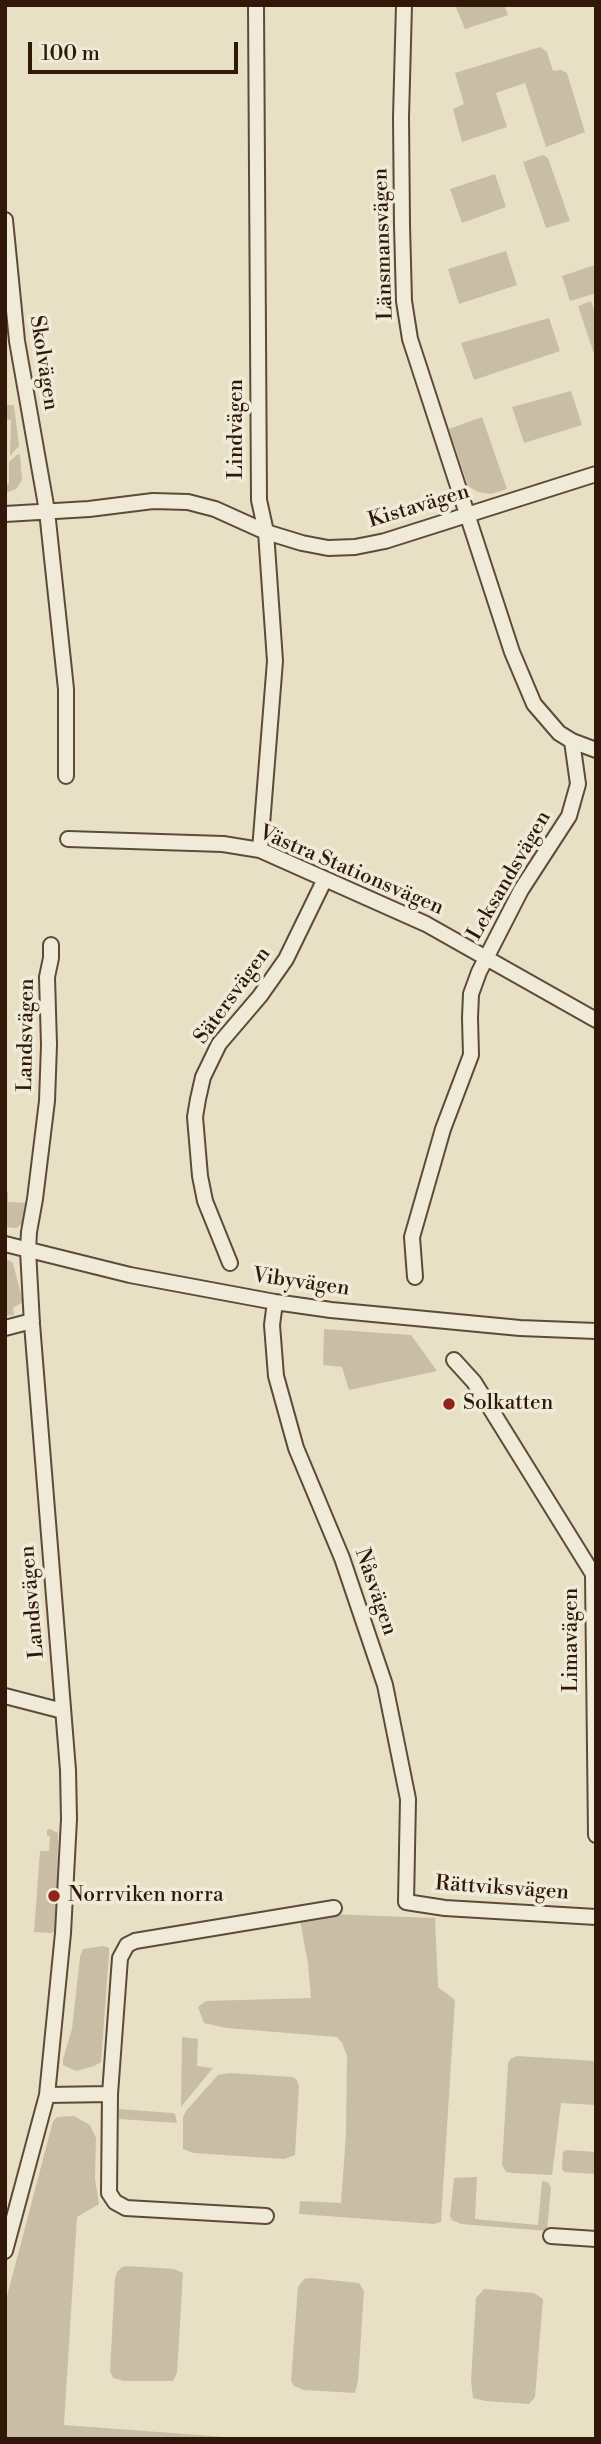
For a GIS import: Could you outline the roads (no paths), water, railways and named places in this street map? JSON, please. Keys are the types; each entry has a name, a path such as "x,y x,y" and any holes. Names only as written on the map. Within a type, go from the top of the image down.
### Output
{"street":[{"name":"Lindvägen","path":"256,5 259,500 266,532 275,661 260,850"},
{"name":"Länsmansvägen","path":"404,5 401,117 404,301 418,369 466,514"},
{"name":"Skolvägen","path":"5,220 17,341 47,511"},
{"name":"Kistavägen","path":"5,514 153,501 188,502 215,509 266,532 315,545 355,547 385,541 596,474"},
{"path":"47,511 66,689 66,776"},
{"path":"466,514 512,652 534,704 559,733 596,750"},
{"name":"Leksandsvägen","path":"415,1277 412,1237 443,1129 471,1055 471,994 486,957 521,890 569,816 578,784 572,741"},
{"name":"Västra Stationsvägen","path":"68,839 223,844 260,850 426,924 596,1020"},
{"name":"Sätersvägen","path":"230,1263 205,1201 200,1176 195,1117 201,1088 219,1044 260,996 286,959 325,879"},
{"name":"Landsvägen","path":"5,2251 47,2095 64,1933 69,1819 68,1770 28,1250 47,1101 47,977 51,945"},
{"name":"Vibyvägen","path":"5,1244 130,1275 275,1302 520,1328 596,1331"},
{"name":"Nåsvägen","path":"275,1302 272,1325 276,1376 293,1436 342,1558 385,1685 408,1799 406,1902"},
{"path":"5,1328 32,1321"},
{"name":"Limavägen","path":"454,1360 474,1382 594,1573 596,1835"},
{"path":"5,1696 62,1711"},
{"name":"Rättviksvägen","path":"406,1902 445,1908 596,1917"},
{"path":"266,2216 126,2208 115,2202 109,2193 110,2094 120,1958 127,1945 135,1941 334,1908"},
{"path":"47,2095 110,2094"},
{"path":"551,2236 596,2239"}],"place":[{"name":"Solkatten","path":"449,1404"},
{"name":"Norrviken norra","path":"54,1896"}]}
